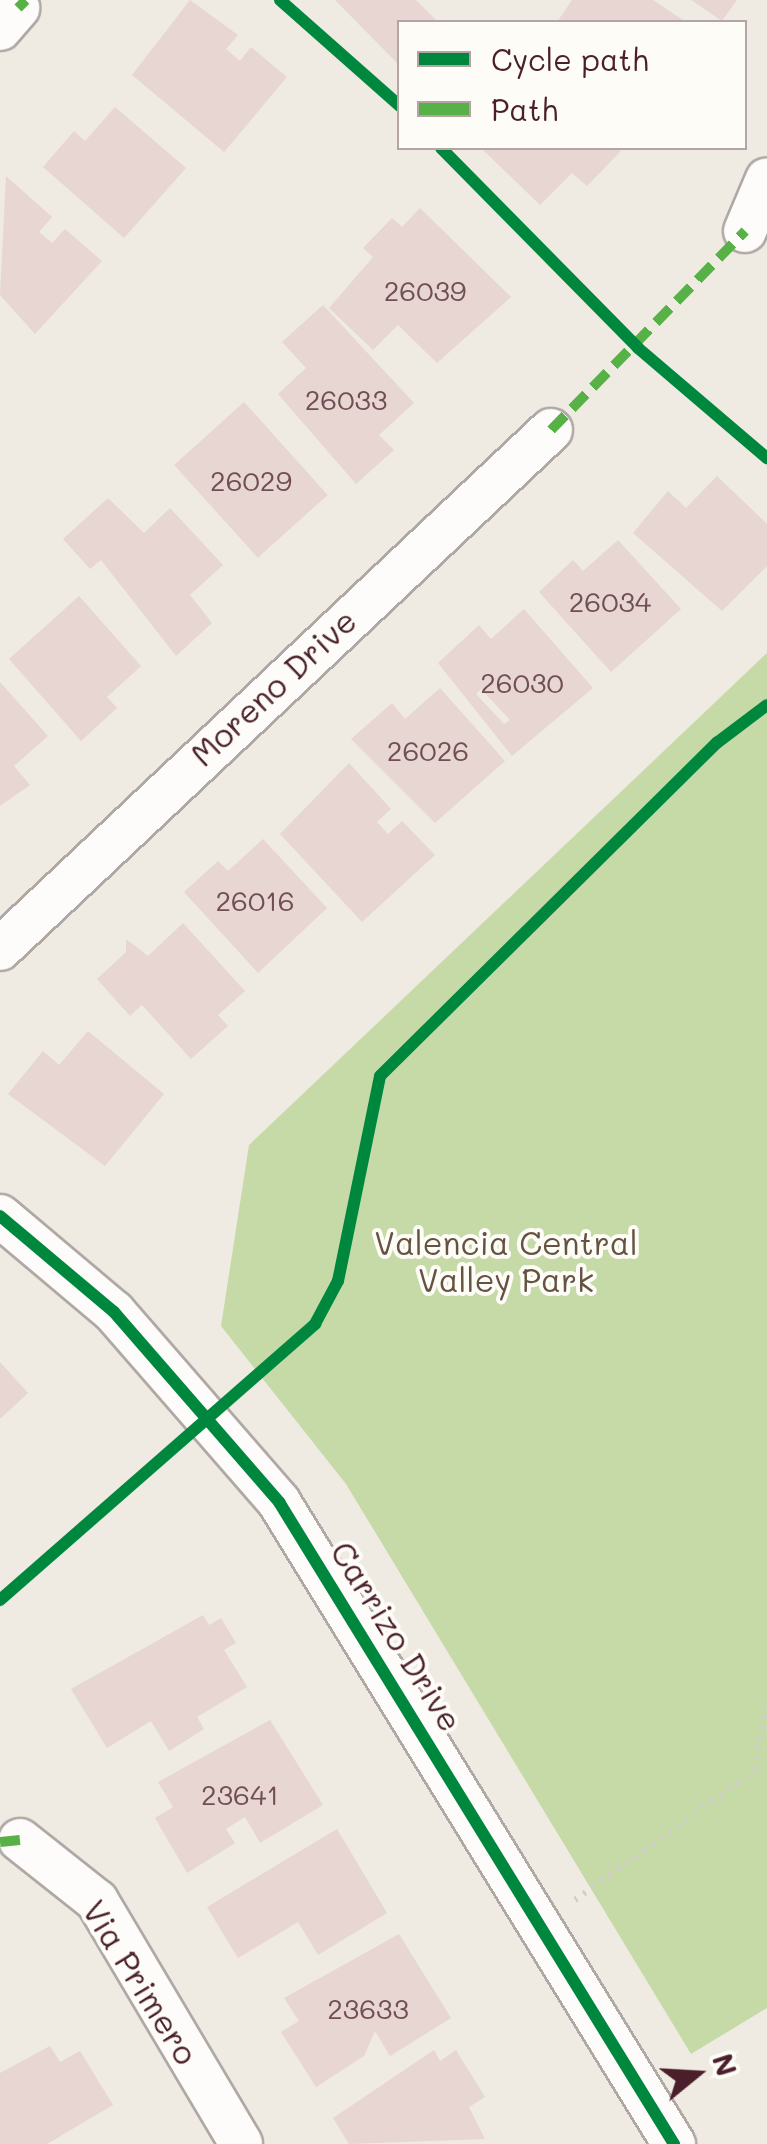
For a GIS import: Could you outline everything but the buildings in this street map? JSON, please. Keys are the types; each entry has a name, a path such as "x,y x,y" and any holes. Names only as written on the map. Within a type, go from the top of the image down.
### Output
{"street":[{"path":"745,231 767,178"},
{"name":"Moreno Drive","path":"0,949 551,430"},
{"name":"Carrizo Drive","path":"0,1216 114,1312 279,1502 674,2144"},
{"name":"Via Primero","path":"20,1840 97,1901 241,2144"}],"path":[{"path":"280,0 397,103"},
{"path":"443,150 638,348 767,458"},
{"path":"0,1600 315,1324 338,1281 380,1076 718,742 767,705"},
{"path":"542,1924 732,1793 755,1770 767,1702"}],"green space":[{"name":"Valencia Central Valley Park","path":"767,653 767,2008 691,2054 346,1484 221,1326 249,1145"}],"marked path":[{"path":"18,8 26,0"},
{"path":"551,430 745,231"},
{"path":"0,1842 20,1840"}],"cycle path":[{"path":"280,0 397,103"},
{"path":"443,150 638,348 767,458"},
{"path":"0,1600 315,1324 338,1281 380,1076 718,742 767,705"},
{"path":"0,1216 114,1312 279,1502 674,2144"}]}
